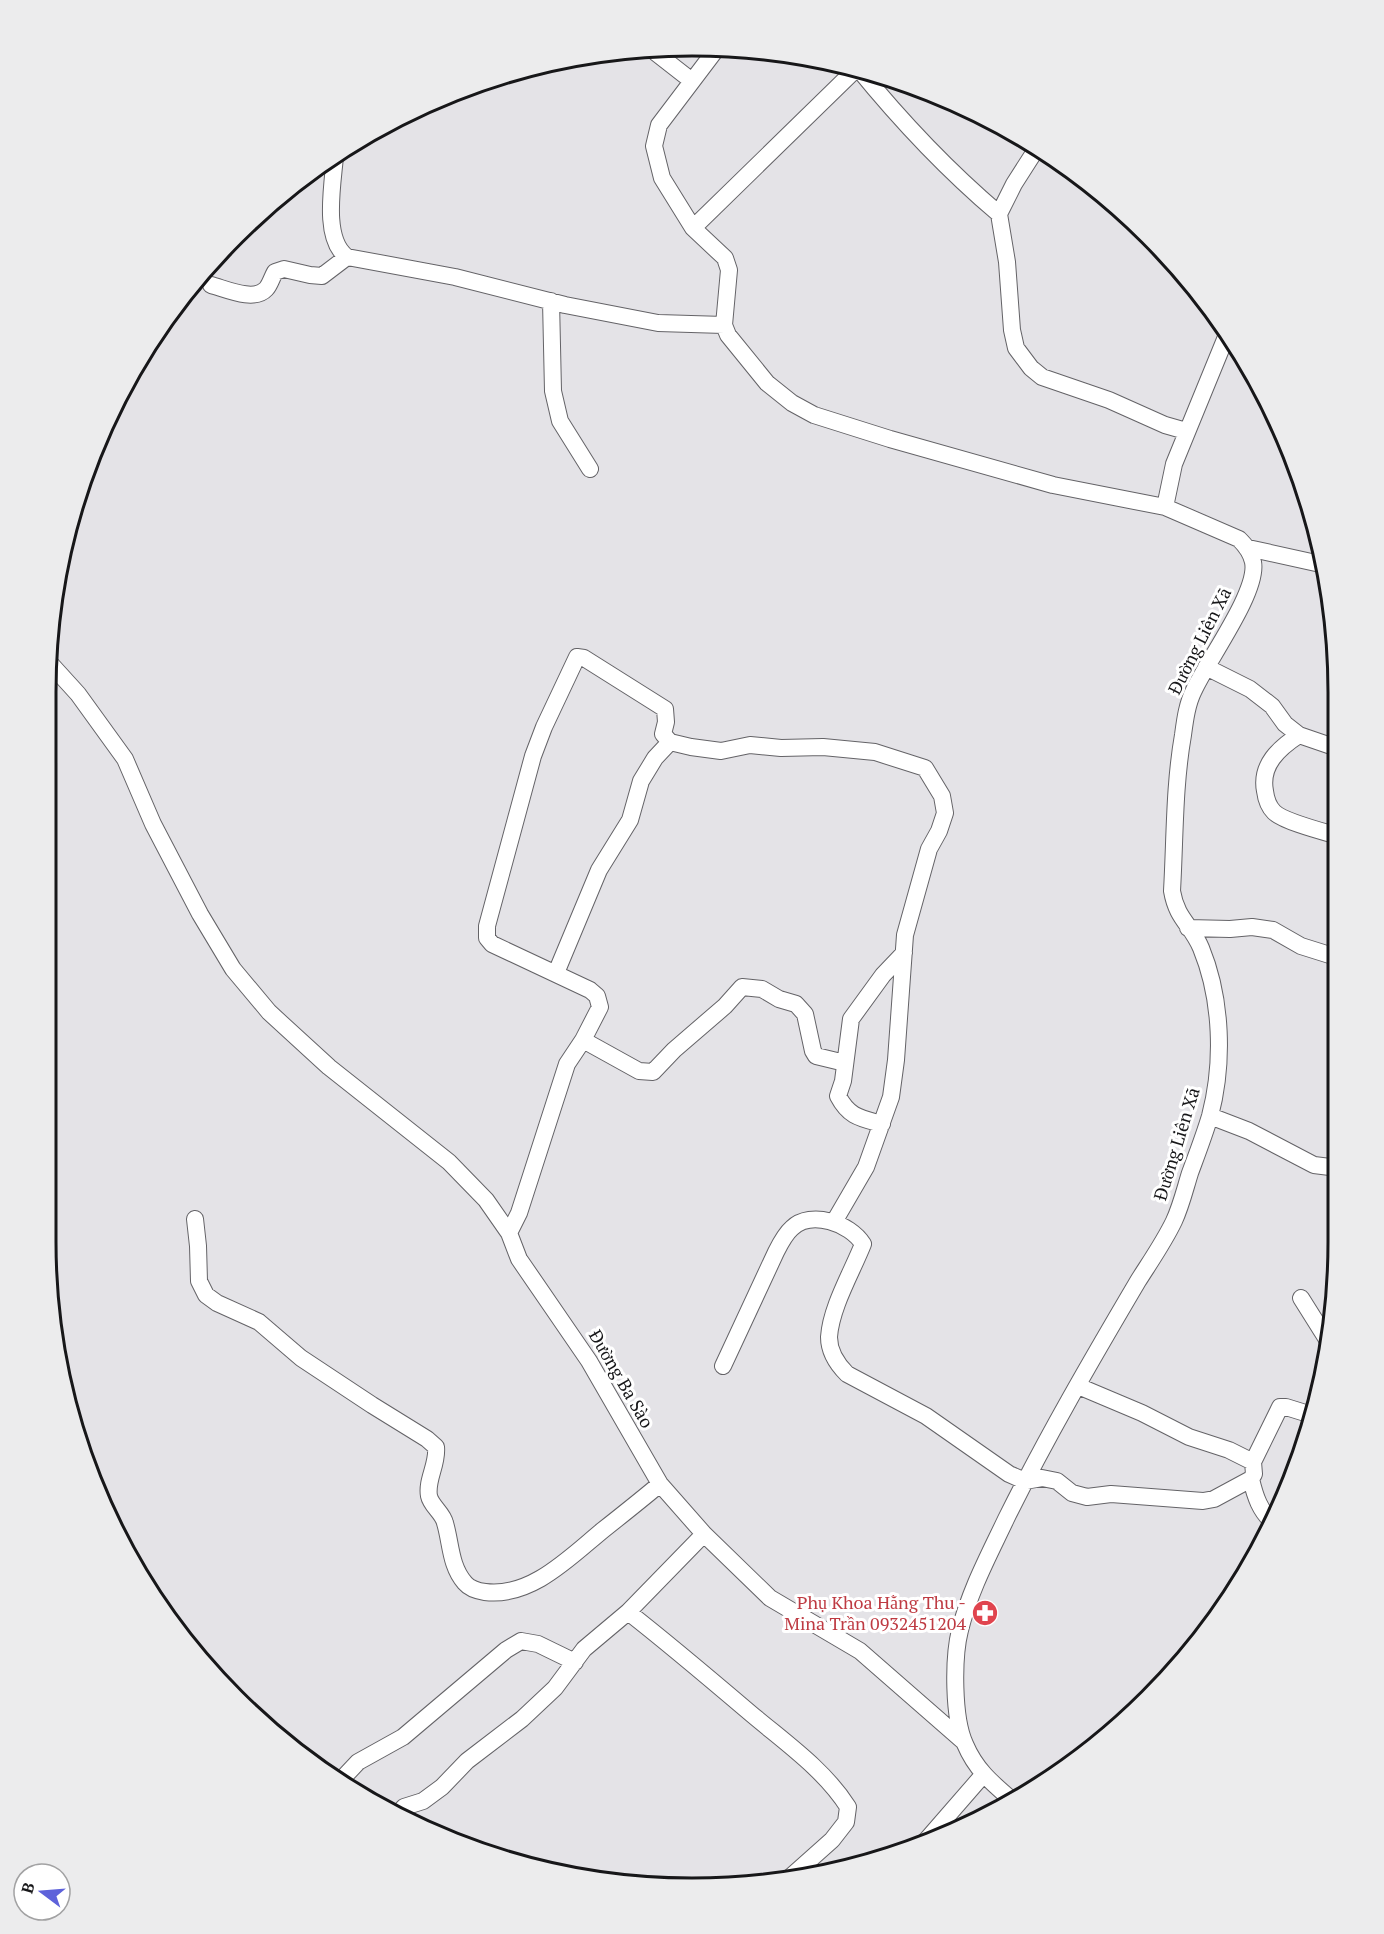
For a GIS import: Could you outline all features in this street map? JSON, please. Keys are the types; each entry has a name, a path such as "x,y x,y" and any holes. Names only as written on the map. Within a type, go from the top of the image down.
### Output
{"street":[{"path":"711,56 659,125 654,147 662,178 693,228 725,258 729,270 724,325 728,334 767,383 792,403 814,415 952,458 1063,488 1165,507 1239,539 1248,548 1315,563"},
{"path":"661,57 692,81"},
{"path":"693,228 849,75"},
{"path":"868,80 913,134 999,214"},
{"path":"1033,155 999,214 1007,262 1012,330 1016,348 1030,368 1042,377 1109,400 1165,425 1186,431"},
{"path":"334,166 331,222 336,245 347,257 455,277 551,301 658,322 724,325"},
{"path":"212,285 246,295 260,294 267,288 274,272 284,269 322,276 347,257"},
{"path":"551,301 553,391 560,421 590,469"},
{"path":"1165,507 1174,464 1224,342"},
{"name":"Đường Liên Xã","path":"1006,1795 983,1775 963,1741 955,1669 959,1632 972,1589 1025,1481 1174,1221 1210,1116 1216,1082 1217,1015 1209,970 1200,948 1179,916 1174,905 1172,891 1178,779 1186,716 1193,691 1251,582 1253,564 1248,548"},
{"path":"509,1233 523,1204 567,1064 584,1040 600,1007 597,996 590,990 492,944 487,939 487,926 534,756 544,728 577,657 584,658 598,666 665,709 666,722 663,734 670,742 721,751 750,745 781,748 823,747 875,752 926,768 942,796 945,813 939,831 929,849 905,934 896,1060 891,1096 866,1167 834,1222"},
{"path":"1206,668 1250,689 1272,706 1285,724 1299,735 1328,745"},
{"name":"Đường Ba Sào","path":"57,670 78,694 125,759 153,824 200,914 233,969 269,1012 329,1066 448,1162 486,1200 509,1233 519,1259 589,1361 660,1484 704,1534 770,1598 860,1651 963,1741"},
{"path":"1299,735 1270,760 1265,771 1266,801 1275,813 1328,832"},
{"path":"556,973 600,870 630,820 641,781 655,758 670,742"},
{"path":"1188,928 1252,927 1273,930 1301,946 1328,954"},
{"path":"882,1124 859,1118 845,1109 838,1095 851,1019 883,975 904,953"},
{"path":"584,1040 639,1071 653,1072 674,1050 725,1006 742,987 762,989 779,999 796,1004 805,1014 816,1056 845,1063"},
{"path":"1210,1116 1249,1131 1314,1165 1328,1167"},
{"path":"195,1219 199,1281 206,1295 217,1303 259,1322 301,1358 436,1447 437,1458 429,1485 429,1497 445,1521 450,1553 466,1586 479,1591 495,1593 531,1584 554,1570 660,1484"},
{"path":"723,1366 785,1237 793,1227 805,1221 834,1222 857,1235 862,1244 835,1313 829,1337 831,1350 838,1365 847,1374 926,1416 1009,1474 1025,1481 1042,1478 1057,1481 1072,1493 1087,1497 1111,1494 1192,1501 1214,1499 1251,1479 1254,1474 1252,1462 1280,1407 1305,1413"},
{"path":"1301,1298 1322,1331"},
{"path":"1078,1386 1142,1413 1189,1437 1229,1450 1252,1462"},
{"path":"1251,1479 1260,1507 1266,1516"},
{"path":"402,1809 423,1801 442,1787 467,1761 522,1719 555,1688 584,1649 628,1612 704,1534"},
{"path":"628,1612 720,1686 785,1742 839,1793 848,1807 846,1822 832,1840 800,1869"},
{"path":"345,1775 358,1762 403,1737 506,1650 521,1641 538,1644 574,1662"},
{"path":"935,1830 983,1775"}],"place":[{"name":"Phụ Khoa Hằng Thu - Mina Trần 0932451204","path":"985,1613"}]}
